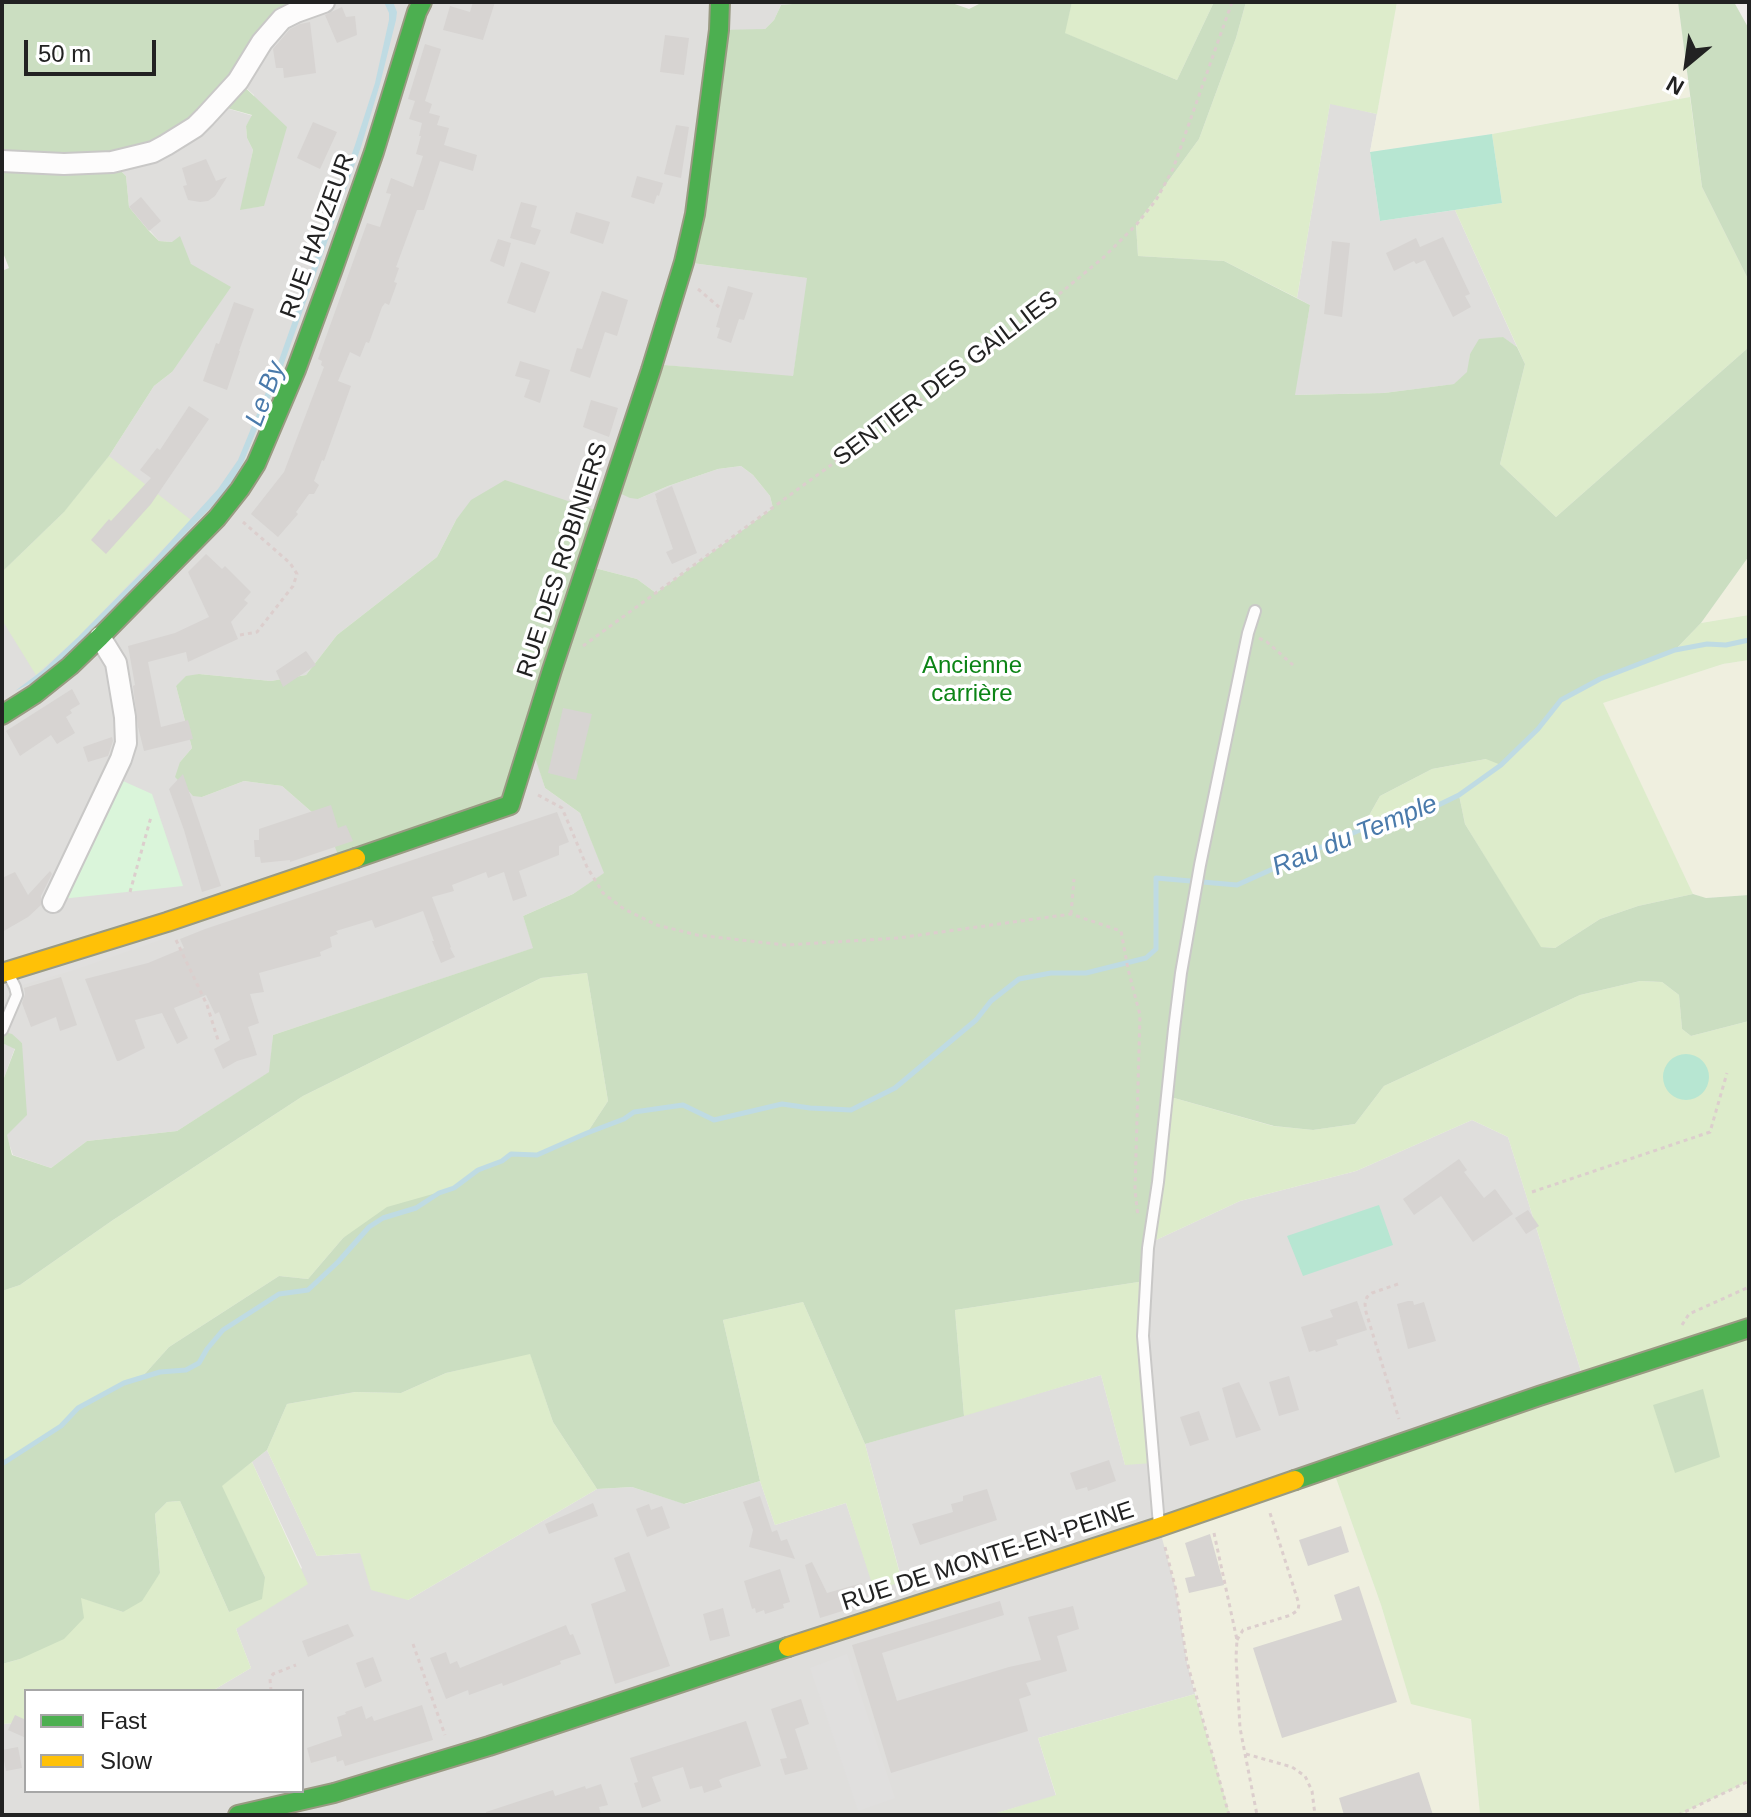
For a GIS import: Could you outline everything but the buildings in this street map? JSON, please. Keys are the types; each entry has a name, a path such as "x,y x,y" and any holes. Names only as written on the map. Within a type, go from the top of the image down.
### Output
{"street":[{"path":"2,161 64,164 112,162 166,145 205,117 238,81 262,42 282,19 324,2"},
{"name":"RUE HAUZEUR","path":"2,715 35,694 100,637 221,513 256,464 296,370 374,152 422,2"},
{"name":"RUE DES ROBINIERS","path":"167,922 510,805 653,364 692,230 719,30 720,2"},
{"path":"53,902 126,743 116,663 100,637"},
{"path":"5,973 167,922"},
{"name":"RUE DE MONTE-EN-PEINE","path":"238,1815 334,1793 453,1757 1159,1527 1406,1441 1749,1328"}],"lane":[{"path":"1159,1527 1143,1336 1145,1281 1175,1015 1200,865 1255,611"},
{"path":"2,1030 17,995 5,973"}],"path":[{"name":"SENTIER DES GAILLIES","path":"552,670 1012,333 1104,257 1156,200 1173,169 1232,2"},
{"path":"698,289 719,307"},
{"path":"221,513 290,563 297,574 293,586 257,632 240,635"},
{"path":"1248,633 1267,642 1293,665"},
{"path":"516,786 562,808 587,867 603,893 624,909 657,925 697,935 785,945 898,938 1071,914 1121,931 1140,1015 1135,1190 1138,1220"},
{"path":"130,892 151,817"},
{"path":"1071,914 1074,879"},
{"path":"167,922 207,1005 218,1040"},
{"path":"1532,1192 1710,1132 1727,1073"},
{"path":"1398,1284 1372,1293 1365,1304 1406,1441"},
{"path":"1681,1349 1682,1324 1689,1314 1749,1287"},
{"path":"1237,1640 1243,1630 1298,1610 1299,1604 1262,1490"},
{"path":"1206,1510 1237,1640 1240,1728 1257,1815"},
{"path":"1159,1527 1176,1590 1187,1662 1229,1815"},
{"path":"413,1644 453,1757"},
{"path":"271,1689 273,1674 296,1665"},
{"path":"1245,1754 1292,1767 1305,1776 1312,1791 1315,1815"},
{"path":"1678,1815 1749,1781"}],"shaded area":[{"path":"310,2 815,2 781,5 774,20 765,29 748,31 684,262 808,278 793,377 653,364 638,499 718,469 741,466 770,496 773,508 656,593 637,579 587,566 456,520 437,557 337,635 306,675 271,681 199,674 176,686 192,748 180,762 202,797 244,781 282,786 314,814 534,751 545,788 580,813 605,873 573,894 523,916 534,948 273,1035 270,1072 177,1131 87,1141 51,1168 13,1155 6,1135 22,1043 2,1035 2,572 64,512 109,456 154,386 172,372 191,264 172,242 159,241 129,207 126,176 112,162 216,105 253,116 246,126 253,150 241,209 264,206 254,95 238,81"},
{"path":"1330,103 1377,114 1370,152 1380,221 1455,210 1517,347 1502,337 1470,354 1468,372 1455,384 1384,393 1294,395 1310,305 1297,298"},
{"path":"162,924 166,938 19,986 14,970"},
{"path":"2,1043 15,1048 2,1083"},
{"path":"1472,1120 1508,1137 1584,1381 1332,1467 1176,1590 1195,1694 1038,1738 1056,1796 990,1815 2,1815 2,1724 24,1722 24,1793 304,1793 304,1689 215,1689 251,1668 236,1629 302,1568 252,1462 267,1450 317,1556 360,1553 408,1600 597,1489 632,1487 685,1504 760,1481 775,1525 846,1503 875,1590 902,1581 865,1444 1101,1375 1125,1465 1143,1336 1149,1241 1240,1201 1356,1171"},
{"path":"847,1654 895,1798 858,1811 810,1668"}],"green space":[{"path":"2,2 310,2 296,12 238,81 287,127 264,206 240,210 253,150 246,126 252,115 216,105 205,117 113,163 126,176 129,207 149,231 159,241 172,242 180,236 191,264 231,287 172,372 154,386 109,456 64,512 2,572 2,271 9,268 2,250"},
{"name":"Ancienne carrière","path":"949,2 969,9 983,2 1072,2 1065,33 1177,80 1214,2 1246,2 1199,139 1136,225 1138,256 1224,261 1310,305 1295,395 1384,393 1454,384 1467,372 1470,354 1479,339 1503,337 1517,347 1525,364 1500,464 1556,517 1749,347 1749,556 1701,623 1675,650 1600,679 1561,700 1538,729 1501,765 1486,759 1432,769 1380,796 1362,828 1382,820 1422,813 1459,795 1465,824 1541,947 1555,948 1600,919 1638,906 1693,894 1706,898 1749,895 1749,1021 1691,1036 1682,1029 1679,995 1662,982 1640,981 1580,995 1384,1086 1355,1124 1313,1130 1274,1126 1167,1096 1145,1281 955,1310 964,1416 865,1444 803,1302 723,1320 760,1481 684,1504 632,1487 597,1489 553,1422 530,1354 446,1373 401,1393 355,1392 287,1404 267,1450 222,1486 265,1577 262,1599 229,1612 180,1501 167,1502 155,1514 160,1573 142,1601 123,1612 81,1598 84,1618 64,1639 2,1664 2,1464 61,1426 78,1409 124,1383 142,1377 169,1347 279,1276 308,1279 343,1238 387,1207 454,1188 478,1170 511,1154 537,1155 587,1133 608,1101 587,973 541,978 303,1096 113,1220 20,1285 2,1291 2,1083 15,1049 2,1043 2,1034 12,1034 22,1043 27,1115 7,1135 12,1155 51,1168 87,1141 177,1131 269,1072 273,1035 533,948 523,916 573,894 604,873 580,813 545,788 533,751 510,805 341,863 332,839 314,814 282,786 244,781 202,797 193,796 175,777 180,762 192,748 176,686 186,676 199,674 271,681 306,675 337,635 437,557 456,520 471,500 505,480 604,513 587,566 637,579 656,593 773,508 770,496 741,466 718,469 638,499 613,490 653,364 793,376 807,278 684,262 719,30 765,29 774,20 781,5"},
{"path":"1072,2 1214,2 1177,80 1064,33"},
{"path":"1246,2 1397,2 1377,114 1330,104 1297,298 1224,261 1138,256 1136,225 1199,139"},
{"path":"1397,2 1678,2 1690,97 1492,134 1370,152"},
{"path":"1678,2 1734,2 1749,29 1749,281 1702,187"},
{"path":"1690,97 1702,187 1749,281 1749,347 1556,517 1500,464 1525,364 1455,210 1502,203 1492,134"},
{"path":"1492,134 1502,203 1380,221 1370,152"},
{"path":"109,456 191,520 78,637 36,675 2,620 2,572 61,515"},
{"path":"1749,556 1749,615 1701,623"},
{"path":"1749,615 1749,660 1723,664 1603,703 1693,894 1638,906 1600,919 1555,948 1540,947 1465,824 1459,795 1422,813 1382,820 1361,830 1380,796 1432,769 1486,759 1538,729 1561,700 1600,679 1675,650 1701,623"},
{"path":"1749,660 1749,895 1705,898 1693,894 1602,703 1723,664"},
{"path":"123,781 152,794 183,886 61,899"},
{"path":"587,973 608,1101 587,1133 537,1155 511,1154 478,1170 454,1188 343,1238 308,1279 279,1276 169,1347 142,1377 78,1409 61,1426 2,1464 2,1291 20,1285 113,1220 303,1096 541,978"},
{"path":"1640,981 1662,982 1679,995 1682,1029 1691,1036 1749,1021 1749,1781 1678,1815 1480,1815 1471,1719 1411,1704 1381,1605 1332,1467 1584,1381 1508,1137 1472,1120 1356,1171 1240,1201 1149,1241 1167,1096 1273,1126 1313,1130 1355,1124 1384,1086 1580,995"},
{"path":"1686,1054 1702,1061 1709,1077 1702,1093 1686,1100 1670,1093 1663,1077 1670,1061"},
{"path":"1379,1205 1393,1245 1303,1276 1287,1236"},
{"path":"1145,1281 1153,1463 1125,1465 1101,1375 964,1416 955,1310"},
{"path":"803,1302 865,1444 902,1582 874,1590 846,1503 775,1525 760,1481 723,1320"},
{"path":"530,1353 553,1422 597,1489 408,1600 371,1590 360,1553 317,1556 267,1450 287,1404 355,1392 401,1393 446,1373"},
{"path":"1703,1389 1720,1457 1675,1473 1653,1405"},
{"path":"252,1462 308,1584 236,1629 251,1668 215,1689 24,1689 24,1722 2,1724 2,1664 20,1659 80,1597 123,1612 160,1573 155,1514 167,1502 180,1501 229,1612 265,1577 221,1486"},
{"path":"1332,1467 1381,1605 1411,1703 1471,1718 1480,1815 1229,1815 1187,1662 1176,1590 1159,1527"},
{"path":"1195,1694 1230,1815 990,1815 1056,1795 1038,1738"},
{"path":"1749,1781 1749,1815 1678,1815 1688,1810"}],"water":[{"name":"Le By","path":"384,2 393,2 396,20 361,147 283,366 243,463 224,494 48,675 15,691 43,670 151,563 218,489 238,460 278,363 375,83 389,20"}],"waterway":[{"name":"Rau du Temple","path":"2,1464 61,1426 78,1408 124,1383 160,1372 186,1370 199,1363 223,1330 279,1294 308,1290 369,1227 383,1218 416,1208 511,1154 537,1155 634,1112 683,1105 714,1120 782,1104 851,1110 895,1088 976,1020 991,1001 1019,979 1051,973 1086,973 1146,958 1156,949 1156,878 1237,885 1382,820 1422,813 1459,795 1501,765 1538,729 1561,700 1600,679 1675,650 1749,640"}],"traffic: fast":[{"path":"2,715 35,694 100,637 217,518 256,464 296,370 333,269 422,2"},
{"path":"356,858 510,805 684,262 695,214 720,2"},
{"path":"1295,1480 1749,1328"},
{"path":"238,1815 334,1793 489,1746 788,1647"}],"traffic: slow":[{"path":"2,973 167,922 356,858"},
{"path":"788,1647 1295,1480"}]}
